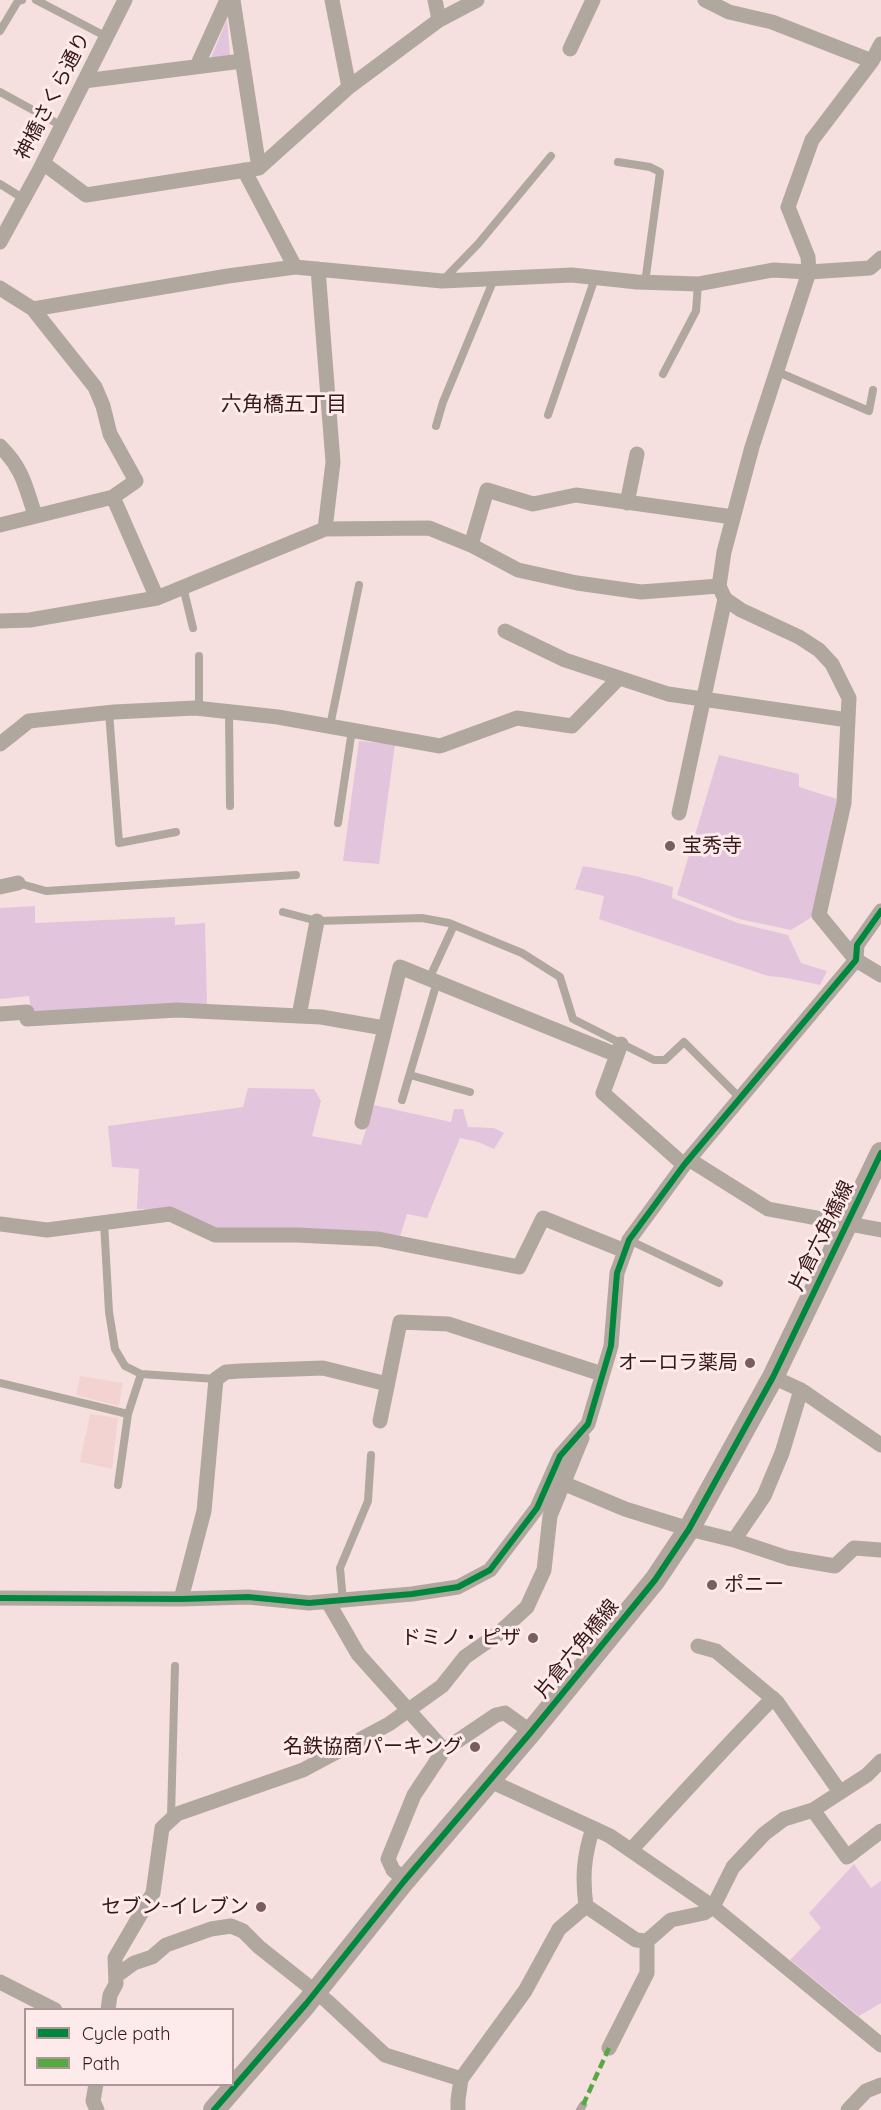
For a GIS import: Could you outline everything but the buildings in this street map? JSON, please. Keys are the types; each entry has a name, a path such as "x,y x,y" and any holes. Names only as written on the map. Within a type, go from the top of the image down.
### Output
{"street":[{"name":"神橋さくら通り","path":"0,242 43,163 125,0"},
{"path":"197,66 227,0"},
{"path":"233,0 242,61 251,170 295,267"},
{"path":"332,0 349,87"},
{"path":"435,0 439,20"},
{"path":"43,163 86,195 251,170 349,87 439,20 477,0"},
{"path":"570,49 593,0"},
{"path":"705,0 729,12 772,22 873,61"},
{"path":"679,813 705,699 722,593 724,552 753,447 808,272 807,257 789,207 812,140 873,61 881,44"},
{"path":"84,81 242,61"},
{"path":"33,309 295,267 442,281 572,275 645,283 698,284 773,270 808,272 870,268 881,258"},
{"path":"318,269 333,462 325,529"},
{"path":"0,288 33,309 95,387 103,406 110,434 136,481 113,497 0,525"},
{"path":"0,446 14,460 22,474 35,515"},
{"path":"627,502 637,454"},
{"path":"471,545 487,490 533,504 576,495 733,517"},
{"path":"113,497 157,598"},
{"path":"0,621 30,620 157,598 325,529 429,528 471,545 518,570 577,583 641,592 722,593 741,610 799,637 819,650 832,664 849,698 844,803 819,915 856,960 881,975"},
{"path":"505,631 565,660 668,694 848,720"},
{"path":"0,744 29,721 109,712 199,708 279,717 440,746 517,718 572,726 619,678"},
{"path":"0,887 18,884"},
{"path":"108,2008 110,1995 116,1984 115,1958 153,1893 162,1828 171,1819 177,1814 303,1770 389,1724 442,1686 465,1658 498,1634 527,1607 544,1570 550,1516 588,1424 611,1346 617,1273 627,1246 687,1163 856,960 857,945 881,910"},
{"path":"299,1016 317,921"},
{"path":"362,1122 400,967 619,1049 603,1093 687,1163 768,1209 881,1230"},
{"path":"0,1014 27,1012 27,1019 177,1010 321,1017 384,1028"},
{"name":"片倉六角橋線","path":"234,2083 315,1992 405,1880 531,1732 655,1580 689,1529 773,1377 881,1153"},
{"path":"0,1224 47,1230 170,1214 215,1235 297,1235 378,1239 519,1267 543,1218 627,1246"},
{"path":"380,1421 400,1322 448,1324 602,1374"},
{"path":"181,1599 204,1511 216,1379 226,1372 323,1368 387,1384"},
{"path":"773,1377 801,1390 881,1445"},
{"path":"734,1540 764,1496 782,1453 801,1390"},
{"path":"0,1598 248,1597 309,1603 412,1594 458,1587 490,1570 537,1508 560,1456 588,1424"},
{"path":"563,1483 624,1509 788,1558 835,1566 854,1548 881,1551"},
{"path":"336,1601 358,1654 444,1749"},
{"path":"698,1646 716,1651 773,1698 840,1792"},
{"path":"631,1850 716,1756 773,1698"},
{"path":"405,1880 393,1870 388,1859 414,1795 444,1749 496,1715 506,1713 531,1732"},
{"path":"593,1828 585,1851 586,1906 636,1940 647,1941 671,1920 704,1913 713,1907 733,1867 764,1834 784,1819 813,1810 867,1775 881,1761"},
{"path":"490,1781 593,1828 631,1850 713,1907 881,2045"},
{"path":"813,1810 847,1857 881,1831"},
{"path":"458,2110 461,2079 525,1991 559,1929 586,1906"},
{"path":"116,1976 134,1963 152,1957 166,1945 211,1929 231,1926 243,1931 385,2055 461,2079"},
{"path":"609,2048 647,1973 647,1941"},
{"path":"0,1982 51,2008"},
{"path":"848,2110 866,2091 881,2085"},
{"path":"96,2086 93,2101 97,2110"}],"lane":[{"path":"0,31 18,1 22,0"},
{"path":"36,0 106,37"},
{"path":"0,92 62,126"},
{"path":"442,281 478,244 551,156"},
{"path":"618,162 650,167 660,172 645,283"},
{"path":"0,184 24,199"},
{"path":"548,415 595,278"},
{"path":"436,426 443,402 494,279"},
{"path":"663,374 696,311 698,284"},
{"path":"778,372 868,411 873,390"},
{"path":"330,726 359,585"},
{"path":"183,587 194,628"},
{"path":"199,708 200,656"},
{"path":"229,711 230,806"},
{"path":"109,712 119,843 176,832"},
{"path":"338,823 352,730"},
{"path":"18,884 46,891 296,875"},
{"path":"283,912 317,921 422,918 454,926 522,954 548,968 560,977 573,1020 619,1049 654,1060 665,1060 684,1042 740,1098"},
{"path":"402,1100 433,980 454,926"},
{"path":"410,1075 470,1092"},
{"path":"104,1222 109,1312 115,1349 125,1366 141,1374 216,1379"},
{"path":"627,1246 719,1283"},
{"path":"118,1485 128,1414 141,1374"},
{"path":"0,1383 128,1414"},
{"path":"336,1601 340,1568 369,1501 371,1455"},
{"path":"171,1819 175,1666"}],"shaded area":[{"path":"227,19 230,56 210,60"},
{"path":"359,741 395,744 379,864 343,861"},
{"path":"719,755 799,774 799,787 837,799 812,917 791,930 739,919 677,895"},
{"path":"583,866 636,876 673,887 672,898 738,923 788,935 801,963 827,971 820,985 768,976 599,919 604,896 575,889"},
{"path":"35,906 35,923 175,917 175,925 205,923 207,1004 31,1012 29,996 0,999 0,908"},
{"path":"248,1088 314,1089 321,1101 312,1136 361,1145 374,1105 451,1122 454,1109 463,1109 468,1127 494,1128 504,1133 494,1149 460,1138 427,1218 407,1214 399,1240 215,1231 171,1209 137,1209 139,1169 112,1167 108,1126 243,1107"},
{"path":"80,1376 123,1383 119,1406 76,1395"},
{"path":"90,1414 118,1418 112,1469 80,1462"},
{"path":"854,1864 871,1888 881,1881 881,2003 859,2016 790,1960 821,1928 809,1913"}],"marked path":[{"path":"583,2105 609,2048"}],"cycle path":[{"path":"0,1598 248,1597 309,1603 412,1594 458,1587 490,1570 537,1508 560,1456 588,1424 611,1346 617,1273 629,1240 684,1165 856,960 857,945 881,911"},
{"path":"214,2110 306,2004 405,1880 531,1732 655,1580 689,1529 773,1377 881,1153"}],"place":[{"name":"宝秀寺","path":"670,846"},
{"name":"オーロラ薬局","path":"750,1363"},
{"name":"ポニー","path":"712,1585"},
{"name":"ドミノ・ピザ","path":"533,1638"},
{"name":"名鉄協商パーキング","path":"475,1747"},
{"name":"セブン-イレブン","path":"261,1907"}],"district":[{"name":"六角橋五丁目","path":"284,405"}]}
